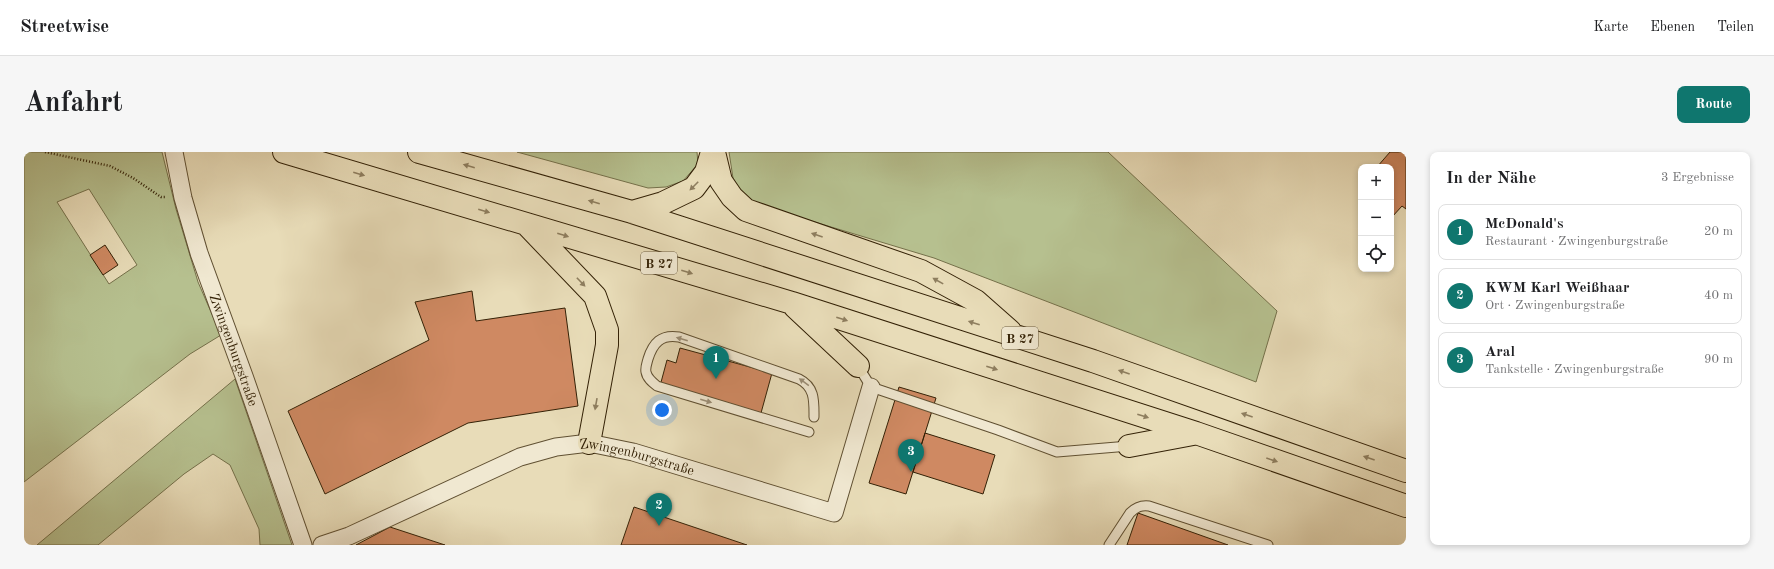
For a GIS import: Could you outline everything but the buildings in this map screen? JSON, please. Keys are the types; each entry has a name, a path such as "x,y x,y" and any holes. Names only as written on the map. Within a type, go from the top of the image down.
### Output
{"highway":[{"name":"B 27","path":"284,152 792,303 1196,433 1406,506"},
{"name":"B 27","path":"419,152 632,212 1092,361 1406,471"},
{"path":"632,212 663,203 694,188 706,172 713,152"},
{"path":"713,152 721,181 732,197 746,210 920,271 976,301 1015,336"},
{"path":"526,224 595,296 603,316 607,330 607,345 589,443"},
{"path":"792,303 858,366"},
{"path":"1129,446 1196,433"}],"street":[{"name":"Zwingenburgstraße","path":"174,152 183,198 206,273 303,545"},
{"name":"Zwingenburgstraße","path":"322,545 349,536 520,457 556,447 589,443 633,452 834,513 871,388"}],"lane":[{"path":"809,432 657,386 649,380 646,371 651,350 656,342 663,337 679,337 799,379 809,385 813,393 814,417"},
{"path":"858,366 871,388 998,430 1057,452 1129,446"},
{"path":"1109,545 1130,513 1134,509 1143,505 1268,545"}],"path":[{"path":"46,152 110,166 133,178 161,197 183,198"}],"green space":[{"path":"24,152 162,152 176,209 198,282 221,335 190,354 24,482","holes":["89,189 137,265 109,284 57,202"]},
{"path":"517,152 697,152 698,164 683,181 666,187 648,188"},
{"path":"729,152 1108,152 1277,311 1256,382 934,258 745,201 733,178"},
{"path":"235,379 292,545 260,545 259,529 230,465 213,454 184,474 98,545 37,545"}],"place":[{"name":"McDonald's","path":"716,379"},
{"name":"Aral","path":"911,472"},
{"name":"KWM Karl Weißhaar","path":"659,526"}]}
